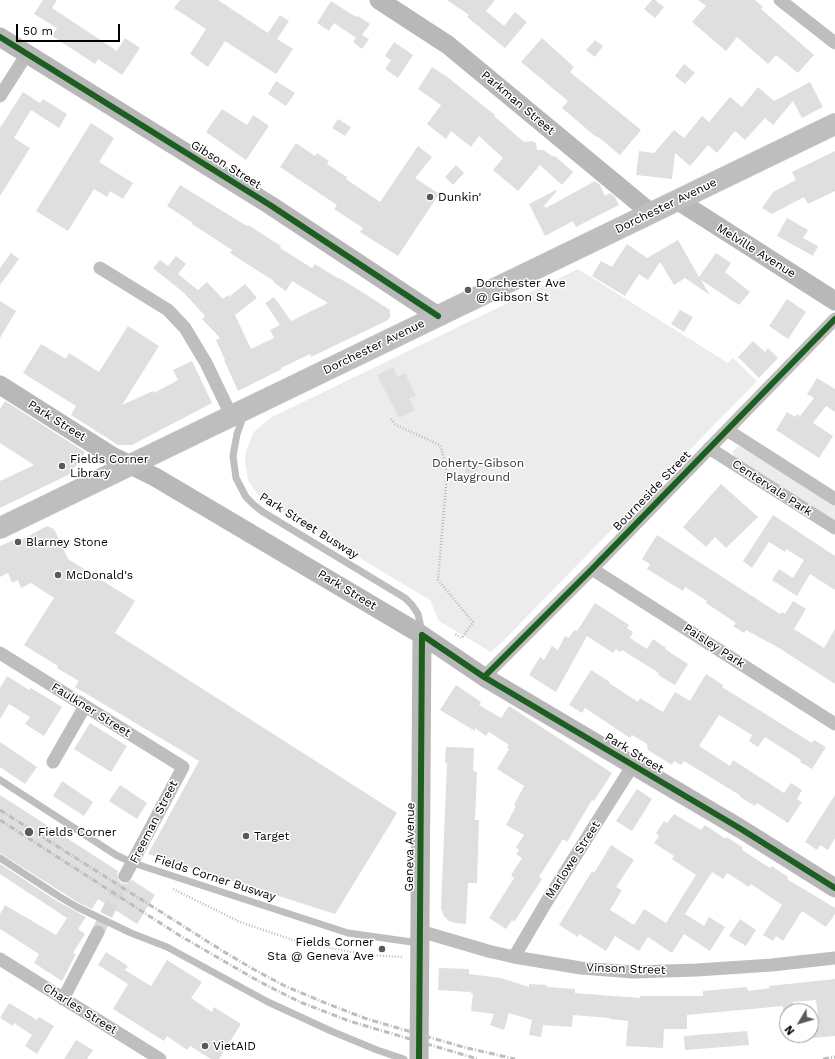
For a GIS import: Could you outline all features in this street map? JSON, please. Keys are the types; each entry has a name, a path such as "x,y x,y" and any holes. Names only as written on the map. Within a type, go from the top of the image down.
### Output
{"main road":[{"name":"Dorchester Avenue","path":"0,528 835,124"}],"street":[{"name":"Parkman Street","path":"379,0 445,43 652,213"},
{"path":"780,0 835,43"},
{"name":"Gibson Street","path":"0,37 270,205 438,316"},
{"path":"0,96 27,54"},
{"name":"Melville Avenue","path":"677,200 835,302"},
{"path":"100,268 168,310 184,328 239,413"},
{"name":"Bourneside Street","path":"484,676 592,569 835,319"},
{"name":"Park Street","path":"0,385 112,456 155,477 209,508 422,635 484,676 766,844 835,888"},
{"name":"Centervale Park","path":"727,430 835,499"},
{"name":"Centervale Park","path":"709,448 835,528"},
{"name":"Paisley Park","path":"592,569 835,724"},
{"name":"Geneva Avenue","path":"419,1059 422,635"},
{"name":"Faulkner Street","path":"0,653 182,767"},
{"path":"53,762 86,706"},
{"name":"Marlowe Street","path":"514,957 547,901 633,765"},
{"name":"Freeman Street","path":"126,876 182,767"},
{"path":"63,999 98,932"},
{"name":"Vinson Street","path":"420,937 514,957 581,968 633,972 697,970 772,965 835,958"},
{"name":"Charles Street","path":"0,959 63,999 144,1055 160,1059"}],"lane":[{"name":"Park Street Busway","path":"239,413 233,456 236,478 246,497 263,512 405,598 418,614 422,635"},
{"name":"Fields Corner Busway","path":"0,780 116,855 133,863 338,930 358,935 420,937"},
{"path":"0,858 64,900 121,929 167,947 301,1018 377,1050 404,1059"}],"path":[{"path":"391,419 395,424 440,445 446,465 446,486 438,580 473,622 462,638 455,634"},
{"path":"173,888 240,922 296,941 367,956 403,957"}],"green space":[{"name":"Doherty-Gibson Playground","path":"578,269 728,363 733,358 757,381 491,652 439,621 430,600 263,500 248,480 245,461 246,450 254,432 272,417"},
{"path":"738,446 835,506 835,521 734,456 733,451"}],"building":[{"path":"43,0 57,0 52,8 117,51 125,38 140,48 122,75 98,59 95,64 52,36 57,28 34,14"},
{"path":"180,0 218,0 268,33 280,15 289,21 277,39 293,49 276,74 225,41 208,67 190,54 206,29 174,8"},
{"path":"447,0 495,0 486,11 504,26 515,12 527,22 505,48 467,17 469,15"},
{"path":"652,0 655,0 664,7 655,18 644,9"},
{"path":"698,0 755,0 763,7 761,9 814,55 798,73 776,55 768,64 737,37 726,51 692,22 706,6"},
{"path":"331,1 370,24 362,35 369,39 362,49 353,42 356,38 334,23 329,31 317,23"},
{"path":"542,38 574,67 570,72 641,130 620,155 562,108 568,101 521,62"},
{"path":"595,40 603,46 595,57 586,50"},
{"path":"394,42 413,55 398,78 385,69 391,60 385,56"},
{"path":"684,64 695,73 685,84 675,76"},
{"path":"432,67 446,76 495,115 494,116 524,142 532,141 536,143 537,150 543,150 554,157 555,156 573,172 562,185 540,165 518,191 493,170 503,158 479,136 471,147 451,131 446,139 427,124 441,105 418,89"},
{"path":"276,81 295,93 286,106 268,94"},
{"path":"810,82 823,107 802,118 793,101 773,125 765,118 745,140 735,131 717,153 708,145 690,166 675,153 672,179 636,175 639,151 654,153 674,130 684,138 702,116 709,122 730,97 742,107 758,87 774,101"},
{"path":"23,92 40,103 43,99 67,114 59,128 31,110 14,138 30,148 0,196 0,128"},
{"path":"222,109 247,125 253,115 269,126 246,160 206,132"},
{"path":"338,119 351,127 345,136 332,128"},
{"path":"91,123 114,138 99,162 133,183 123,199 110,191 107,197 94,189 68,231 36,211"},
{"path":"296,143 315,156 317,153 329,161 327,164 380,202 418,146 432,157 415,178 439,194 398,256 360,232 363,228 334,209 337,205 280,167"},
{"path":"835,151 835,191 808,204 804,197 772,214 762,208 773,192 796,180 792,172"},
{"path":"456,165 464,173 453,185 445,177"},
{"path":"595,181 600,185 605,196 610,193 615,197 619,205 576,227 573,221 545,236 529,204 556,190 557,191 542,208 545,206 546,208"},
{"path":"180,185 247,226 248,225 281,246 280,248 312,268 315,264 362,292 390,310 390,317 388,320 311,357 310,354 281,368 282,369 238,391 216,340 220,338 202,319 205,316 184,293 153,268 160,260 168,266 176,256 186,264 178,274 198,290 207,282 223,299 228,295 229,297 245,284 257,298 235,315 251,349 274,338 270,330 280,325 265,303 274,297 291,321 328,303 292,281 286,291 273,282 274,281 230,253 232,250 167,206"},
{"path":"787,218 808,230 803,238 818,246 813,256 777,236"},
{"path":"678,240 699,277 716,253 731,263 725,272 750,292 739,305 701,280 710,295 685,278 674,285 660,262 648,280 639,274 625,296 592,276 601,261 612,267 627,244 647,258"},
{"path":"11,253 19,259 0,285 0,268"},
{"path":"787,299 806,312 788,339 769,326"},
{"path":"0,301 16,311 0,338"},
{"path":"680,310 693,317 684,332 671,324"},
{"path":"128,326 159,346 122,405 153,391 154,393 178,380 173,370 192,361 212,403 132,445 118,445 71,415 76,406 23,373 41,344 66,359 69,353 99,372"},
{"path":"753,341 765,352 768,348 778,358 759,378 738,357"},
{"path":"393,367 398,377 405,373 416,396 409,399 415,410 399,418 377,375"},
{"path":"817,378 835,389 835,412 826,406 813,423 833,436 819,458 776,430 787,412 795,417 797,414 800,416 814,398 807,394"},
{"path":"5,401 85,452 70,474 0,508 0,481 34,465 0,443 0,409"},
{"path":"476,460 478,471 466,474 464,463"},
{"path":"721,484 758,517 726,548 715,537 706,547 683,527"},
{"path":"773,515 835,556 835,590 810,574 797,596 772,580 779,569 793,578 804,560 786,549 785,552 769,542 752,568 743,561"},
{"path":"47,526 54,529 68,559 135,601 115,633 397,813 335,914 148,854 199,761 75,687 79,681 24,645 54,598 31,583 21,588 18,580 12,583 8,573 0,577 0,546 20,537 21,540"},
{"path":"657,535 780,614 782,612 785,614 793,601 806,609 794,629 824,648 835,629 835,684 779,648 746,630 744,633 733,626 736,623 706,603 707,601 685,587 683,591 647,569 650,564 642,559"},
{"path":"595,603 629,625 627,628 633,632 630,638 647,649 653,639 688,664 675,685 622,650 620,652 616,649 613,653 587,636 556,692 529,675 540,657 544,660 552,646 558,650 565,636 569,638 574,630 577,631"},
{"path":"591,670 638,702 640,698 663,712 675,692 690,701 706,674 723,685 722,687 812,743 814,740 826,747 812,769 800,762 801,760 765,737 758,747 749,741 752,735 719,715 699,746 730,766 733,760 784,793 791,783 802,790 797,799 802,802 788,823 757,803 755,806 684,761 681,765 674,761 672,765 648,750 647,744 632,735 630,738 585,708 582,713 569,705"},
{"path":"7,676 29,690 31,688 62,707 44,736 25,724 30,717 9,704 0,719 0,688"},
{"path":"456,685 481,702 479,705 501,718 509,706 612,773 594,801 592,800 567,842 563,839 539,877 542,879 514,922 512,920 506,929 489,918 514,878 511,875 522,858 516,854 519,850 516,847 524,835 506,825 524,786 497,769 509,749 507,748 509,745 489,732 486,736 475,728 475,731 440,710"},
{"path":"90,723 127,746 111,772 74,749"},
{"path":"0,742 37,767 25,784 0,767"},
{"path":"446,747 474,748 473,771 477,772 475,820 479,820 477,883 468,883 466,924 449,921 444,916 441,908 447,763 445,763"},
{"path":"62,781 93,802 84,816 53,796"},
{"path":"120,785 147,803 137,819 109,801"},
{"path":"637,789 652,799 632,831 616,821"},
{"name":"Fields Corner","path":"0,795 118,871 117,877 121,883 126,884 132,880 155,895 137,924 98,899 92,909 79,903 0,853"},
{"path":"835,795 835,838 828,850 820,845 817,850 805,842"},
{"path":"674,814 701,830 705,825 726,839 727,837 743,848 742,850 770,868 772,866 788,877 787,879 835,908 835,914 826,927 802,911 783,941 776,936 773,941 763,935 782,905 751,884 749,887 727,873 723,879 712,872 685,914 704,926 709,917 725,927 710,951 684,934 672,953 648,937 639,951 615,936 606,951 579,934 578,937 559,925 592,871 594,873 611,845 634,860 616,887 622,890 610,910 634,925 644,909 666,923 696,875 672,859 674,856 654,843 659,836 656,833 664,821 667,823"},
{"path":"0,864 57,901 86,917 78,929 85,934 73,953 76,954 62,981 34,963 39,954 0,929 0,914 5,905 56,935 67,918 0,874"},
{"path":"740,919 756,930 746,946 729,936"},
{"path":"106,952 128,966 125,970 151,986 167,960 202,982 191,998 212,1012 214,1007 241,1024 219,1059 211,1059 190,1046 187,1050 167,1036 164,1041 113,1009 128,984 98,965"},
{"path":"439,968 469,969 469,974 501,978 529,987 529,984 547,985 547,987 575,989 575,993 640,998 640,996 703,996 703,991 747,987 748,991 770,988 769,986 835,979 835,1036 819,1037 819,1003 816,1003 816,1000 779,1003 779,1006 687,1015 687,1029 664,1029 663,1048 626,1046 628,1021 610,1018 573,1015 572,1027 543,1025 541,1037 529,1035 532,1020 509,1013 504,1030 490,1025 494,1014 471,1011 473,994 471,992 438,990"},
{"path":"9,1003 37,1020 39,1017 54,1026 37,1054 25,1046 32,1035 14,1023 13,1026 0,1018"},
{"path":"747,1031 749,1045 685,1050 684,1036"},
{"path":"76,1040 93,1050 87,1059 64,1059"}],"tunnel":[{"path":"98,932 125,876"}],"railway":[{"path":"0,810 221,950 285,986 367,1019 463,1047 515,1059"},
{"path":"0,820 182,937 260,982 300,1002 349,1021 478,1059"},
{"path":"823,1059 835,1057"}],"cycle path":[{"path":"0,37 270,205 438,316"},
{"path":"484,677 592,569 835,319"},
{"path":"422,635 484,677 741,829 835,888"},
{"path":"419,1059 422,635"}],"place":[{"name":"Dunkin'","path":"430,197"},
{"name":"Dorchester Ave @ Gibson St","path":"468,290"},
{"name":"Fields Corner Library","path":"62,466"},
{"name":"Blarney Stone","path":"18,542"},
{"name":"McDonald's","path":"58,575"},
{"name":"Fields Corner","path":"29,832"},
{"name":"Target","path":"246,836"},
{"name":"Fields Corner Sta @ Geneva Ave","path":"382,949"},
{"name":"VietAID","path":"205,1046"}]}
